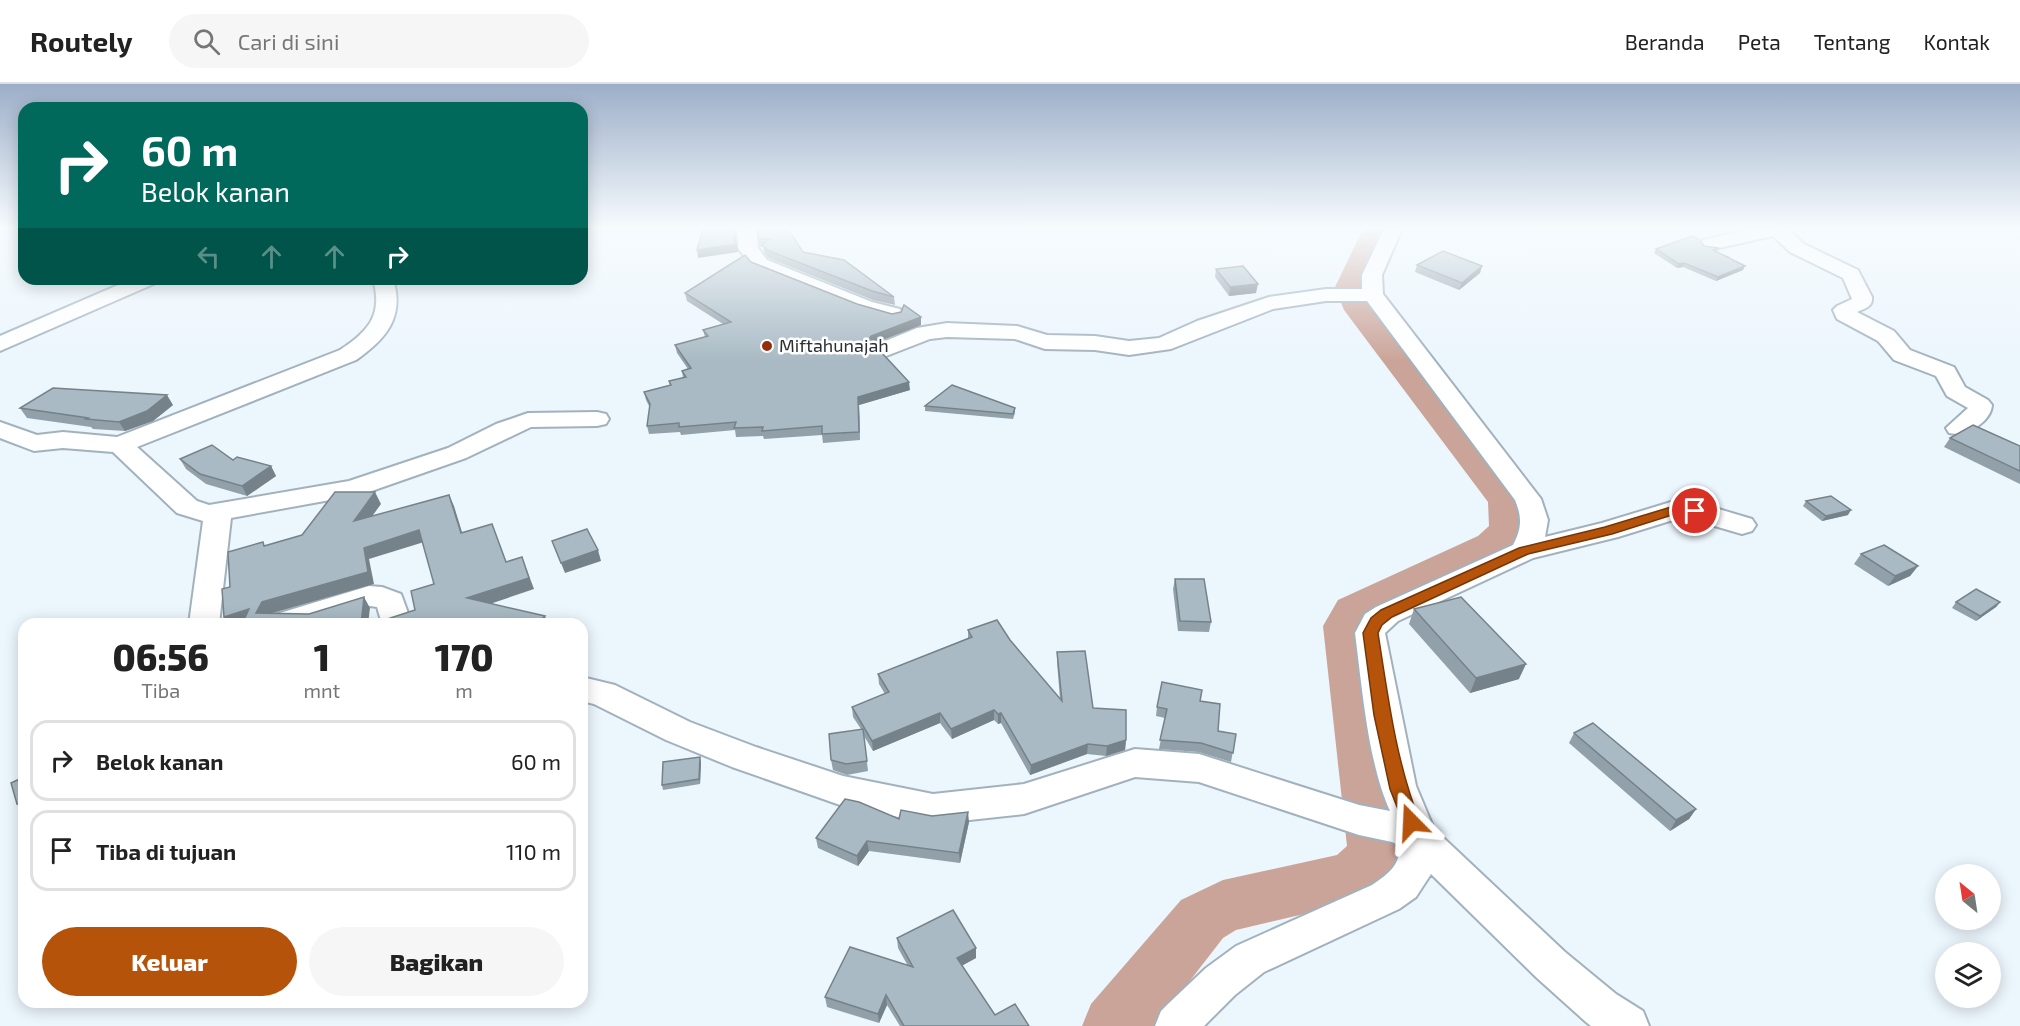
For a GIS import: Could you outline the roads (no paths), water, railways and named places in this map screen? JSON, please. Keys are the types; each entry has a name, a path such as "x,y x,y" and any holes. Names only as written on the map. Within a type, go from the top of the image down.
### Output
{"street":[{"path":"782,273 865,306 892,314"},
{"path":"1360,295 1373,273"},
{"path":"1846,273 1854,277 1862,302 1844,310 1845,314 1886,336 1902,355 1946,372 1955,391 1980,405 1978,413 1958,428"},
{"path":"0,344 135,285"},
{"path":"0,429 34,443 63,440 120,445 348,355 372,338 383,322 386,295 384,285"},
{"path":"881,351 925,333 947,330 1005,332 1045,342 1095,343 1129,348 1163,344 1269,303 1360,295"},
{"path":"1360,295 1528,499 1536,515 1535,529 1524,551"},
{"path":"120,445 187,507 208,514 354,488 457,453 528,420 597,419"},
{"path":"1176,1026 1191,1009 1250,959 1297,935 1358,911 1397,890 1413,873 1418,855 1408,833 1382,715 1371,633 1376,622 1387,614 1524,551 1608,531 1671,511 1695,511 1742,525"},
{"path":"205,618 218,513"},
{"path":"301,618 369,596 382,597 390,601 395,618"},
{"path":"588,690 603,693 678,731 843,791 933,809 1024,799 1135,763 1199,768 1359,820 1408,833 1452,869 1551,965 1601,1008 1628,1026"}],"waterway":[{"path":"1114,1026 1202,919 1223,907 1338,880 1359,872 1376,854 1346,626 1354,611 1493,546 1511,530 1508,501 1360,310 1351,287 1357,273"}],"place":[{"name":"Miftahunajah","path":"767,346"}]}
